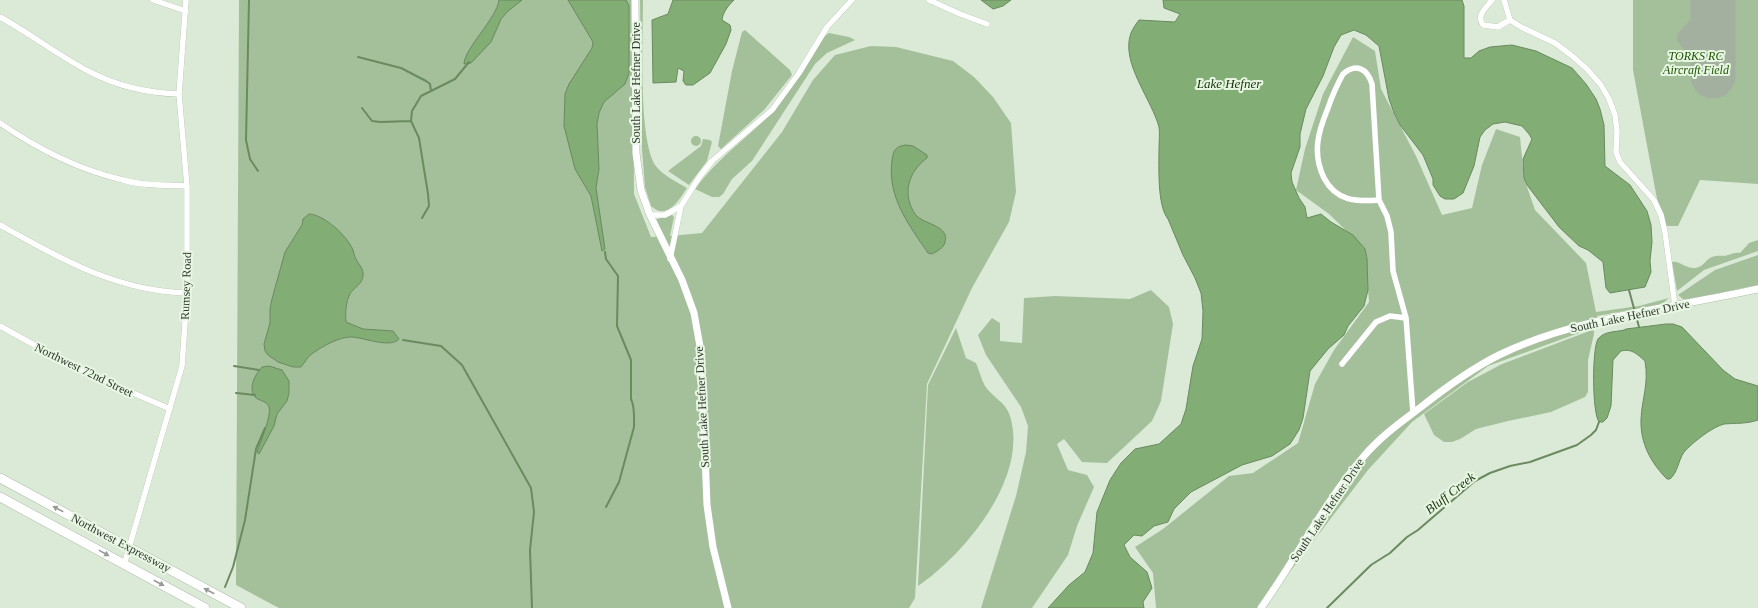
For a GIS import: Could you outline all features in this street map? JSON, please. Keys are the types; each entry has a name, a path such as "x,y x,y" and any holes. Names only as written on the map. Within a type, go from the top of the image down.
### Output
{"highway":[{"name":"Northwest Expressway","path":"0,478 240,608"},
{"name":"Northwest Expressway","path":"0,497 205,608"}],"street":[{"path":"153,0 186,11"},
{"name":"Rumsey Road","path":"124,564 130,548 182,366 187,293 187,186 179,94 186,0"},
{"name":"South Lake Hefner Drive","path":"635,0 636,153 641,190 650,215 670,259 682,280 694,312 701,352 707,505 713,547 728,608"},
{"path":"670,259 681,206 700,176 712,161 772,110 799,73 827,26 852,0"},
{"path":"929,0 987,24"},
{"path":"1492,0 1480,16 1480,21 1483,25 1498,26 1510,20"},
{"path":"1504,0 1510,20 1521,27 1555,43 1587,69 1604,90 1615,115 1617,131 1616,152 1620,162 1654,200 1661,216 1665,232 1675,306"},
{"path":"0,18 91,72 133,88 179,94"},
{"path":"1379,200 1352,200 1342,197 1327,183 1318,163 1317,147 1319,129 1339,81 1348,69 1353,68 1365,71 1369,74 1372,84 1379,200 1387,216 1391,232 1392,271 1406,318 1413,413"},
{"path":"0,123 53,154 101,174 124,181 142,184 187,186"},
{"path":"650,215 665,215 681,206"},
{"path":"0,225 54,255 92,273 134,286 162,291 187,293"},
{"name":"South Lake Hefner Drive","path":"1261,608 1341,487 1363,457 1392,427 1465,375 1499,355 1522,345 1584,324 1758,289"},
{"path":"1342,364 1376,322 1390,316 1406,318"},
{"name":"Northwest 72nd Street","path":"0,326 78,369 170,409"}],"green space":[{"path":"239,0 633,0 634,194 651,237 663,236 656,221 657,219 672,215 674,217 670,236 702,233 782,132 813,80 835,55 871,46 896,47 953,61 974,77 993,97 1011,123 1016,192 1009,222 972,288 927,384 915,598 909,608 279,608 236,585"},
{"path":"640,0 643,0 642,60 644,110 646,133 650,152 658,169 687,188 672,207 662,211 651,206 645,187 642,149"},
{"name":"TORKS RC Aircraft Field","path":"1633,0 1758,0 1758,184 1700,180 1678,226 1662,226 1633,70"},
{"path":"745,30 790,70 792,75 764,110 721,149 718,146 732,71 742,32"},
{"path":"829,33 849,37 855,40 827,53 815,64 752,161 732,179 723,194 719,197 712,197 695,189 713,168 780,103 822,38"},
{"path":"1353,37 1375,51 1381,89 1416,156 1442,215 1472,208 1482,165 1496,129 1520,137 1524,178 1535,210 1586,263 1596,312 1639,306 1669,298 1662,304 1597,316 1598,326 1488,366 1412,422 1368,470 1262,608 1156,608 1153,573 1135,547 1163,529 1229,476 1253,473 1298,443 1315,384 1334,350 1369,302 1365,249 1329,214 1296,190 1305,149 1323,94"},
{"path":"696,136 701,141 696,146 691,141"},
{"path":"703,139 710,140 712,142 707,161 689,185 668,171 701,146"},
{"path":"1758,240 1758,251 1704,270 1677,291 1672,262 1677,262 1695,268 1713,257 1740,253 1749,243"},
{"path":"1758,255 1758,285 1690,299 1683,299 1678,295 1715,270"},
{"path":"1151,290 1169,307 1173,324 1161,401 1152,421 1107,463 1082,462 1064,439 1057,444 1068,470 1087,475 1094,487 1077,526 1068,555 1032,608 981,608 1016,496 1026,452 1028,426 1021,407 986,355 978,335 992,318 1000,323 1000,341 1022,343 1024,298 1055,296 1130,299"},
{"path":"956,328 966,358 976,363 985,386 1002,403 1010,416 1013,440 1010,464 1002,488 989,512 973,534 955,555 918,586 928,385"},
{"path":"1592,330 1594,331 1594,334 1588,360 1588,392 1585,397 1551,412 1476,429 1452,442 1444,442 1434,435 1424,414 1468,382 1502,364"}],"water":[{"path":"499,0 522,0 501,19 491,42 471,63 464,64 469,50 493,15"},
{"path":"568,0 626,0 629,6 629,73 625,84 604,102 599,113 597,124 599,169 596,188 605,249 602,251 591,196 575,169 564,126 565,94 569,84 592,48 593,42"},
{"path":"673,0 734,0 723,14 722,20 730,25 731,30 726,44 710,73 693,85 686,85 683,81 684,71 678,68 676,82 653,83 652,20 668,14"},
{"path":"981,0 1011,0 1003,6 993,9"},
{"name":"Lake Hefner","path":"1163,0 1462,0 1464,6 1464,58 1471,58 1479,51 1490,47 1512,45 1536,51 1572,68 1586,84 1596,99 1604,125 1605,166 1630,185 1647,211 1651,225 1651,272 1645,287 1610,293 1606,288 1603,262 1588,250 1579,246 1559,227 1527,185 1524,178 1523,159 1532,139 1522,126 1505,122 1493,124 1485,130 1480,137 1474,166 1463,193 1454,199 1445,199 1440,196 1433,185 1433,179 1423,155 1400,125 1394,113 1389,99 1379,46 1366,35 1354,30 1341,35 1334,47 1323,76 1306,109 1300,134 1300,147 1291,173 1292,182 1305,207 1307,218 1321,214 1331,222 1353,235 1365,249 1367,259 1368,290 1364,306 1348,326 1344,335 1328,349 1310,371 1303,418 1299,430 1290,444 1272,456 1242,465 1191,492 1174,509 1168,522 1154,526 1142,536 1134,535 1124,545 1130,557 1147,572 1152,588 1143,602 1144,608 1048,608 1069,585 1085,572 1093,553 1097,512 1110,480 1121,463 1135,449 1159,444 1181,424 1186,409 1193,366 1202,339 1203,311 1201,293 1164,213 1162,205 1159,175 1159,127 1138,81 1130,56 1129,44 1131,33 1139,20 1175,22 1180,14 1164,8"},
{"path":"906,145 913,146 927,155 927,158 913,173 909,184 908,197 912,210 915,214 941,229 946,237 943,246 932,254 928,253 907,221 896,199 893,187 891,174 893,154 897,148"},
{"path":"309,214 322,218 341,233 350,244 355,258 363,271 360,284 351,293 347,300 346,322 363,329 393,331 399,339 395,342 383,343 356,337 346,337 336,340 311,354 301,367 293,367 278,362 265,351 264,344 270,323 272,299 285,252 302,225 303,219"},
{"path":"1673,324 1682,327 1723,370 1735,379 1758,386 1758,420 1745,423 1724,424 1708,432 1684,452 1675,473 1670,479 1667,479 1661,473 1651,459 1642,436 1641,419 1646,384 1645,361 1640,356 1628,350 1621,351 1613,360 1611,406 1607,418 1603,422 1599,422 1597,416 1594,394 1596,345 1598,339 1603,334 1626,329"},
{"path":"269,366 282,370 289,381 289,393 287,401 277,414 274,426 259,454 257,452 269,416 269,407 267,403 253,395 252,387 259,370 262,367"}],"waterway":[{"path":"249,0 246,140 250,159 258,171"},
{"path":"358,57 401,68 430,84 431,91"},
{"path":"422,218 429,206 428,194 419,138 411,121 412,111 421,96 455,79 469,62"},
{"path":"362,108 372,121 411,121"},
{"path":"605,252 606,259 618,276 617,326 631,360 631,399 634,416 634,427 619,482 606,507"},
{"name":"Bluff Creek","path":"1629,290 1639,327"},
{"path":"403,340 441,346 462,365 531,488 534,512 530,550 532,608"},
{"path":"234,366 259,370"},
{"path":"236,393 255,395"},
{"name":"Bluff Creek","path":"1327,608 1371,565 1390,553 1407,537 1418,530 1475,481 1490,473 1510,466 1530,462 1577,445 1596,430 1599,422"},
{"path":"225,587 233,567 245,520 256,449 265,428"}],"taxiway":[{"path":"1713,8 1686,38 1713,70"}],"runway":[{"path":"1713,0 1713,76"}]}
